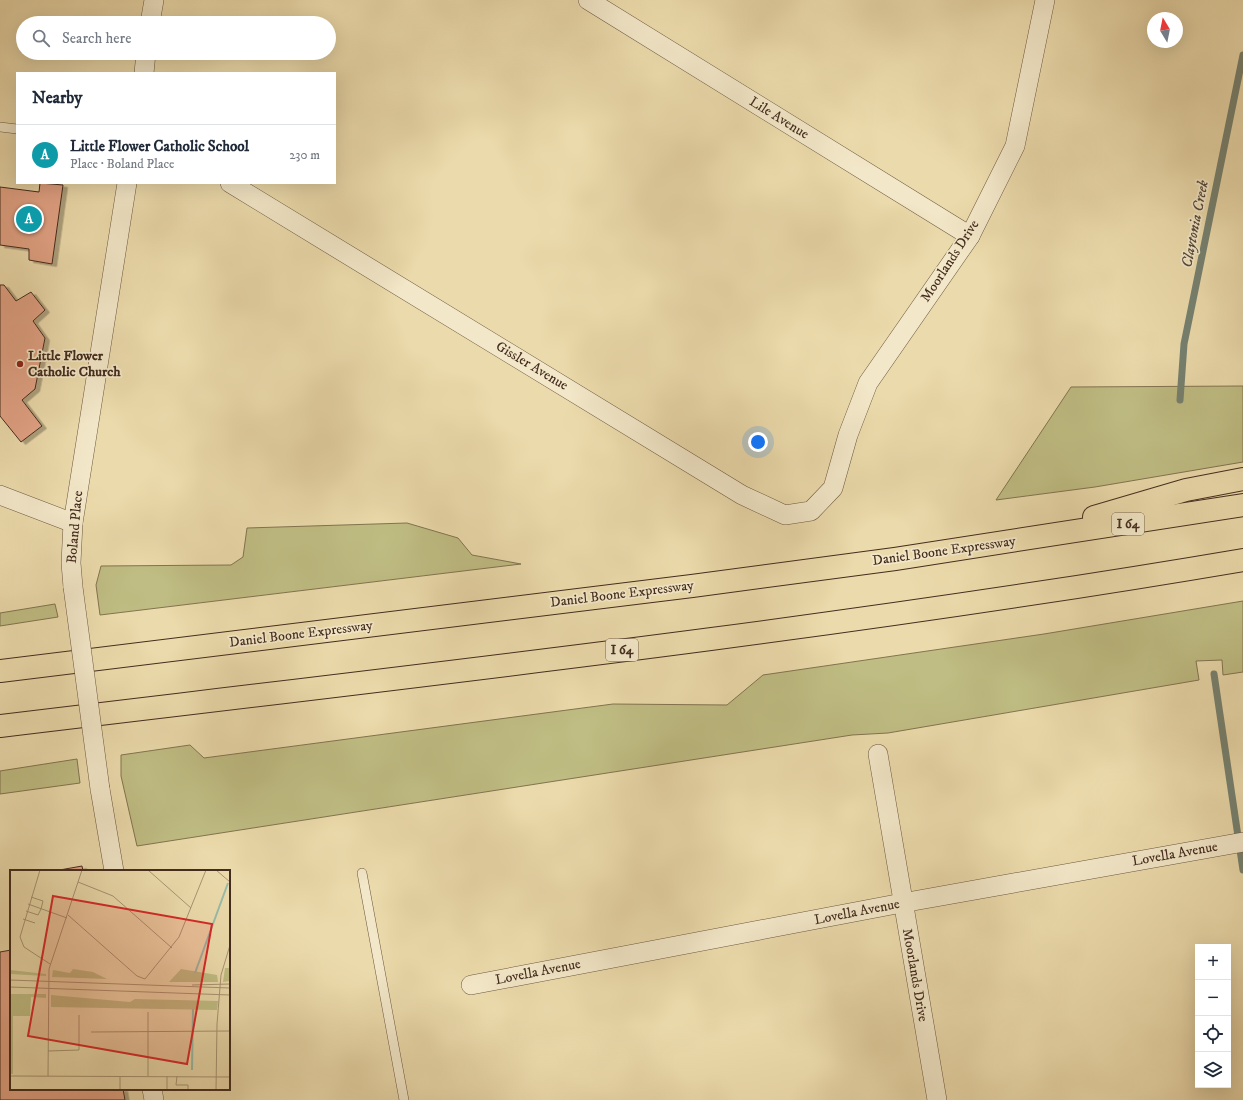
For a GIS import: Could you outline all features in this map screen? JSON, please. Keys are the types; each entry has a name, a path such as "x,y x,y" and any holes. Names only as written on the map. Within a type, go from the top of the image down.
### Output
{"highway":[{"path":"1012,542 1186,490 1243,479"},
{"name":"Daniel Boone Expressway","path":"0,671 684,587 1012,542 1243,505"},
{"name":"I 64","path":"0,726 777,631 1089,585 1243,560"}],"street":[{"path":"151,16 154,0"},
{"name":"Lile Avenue","path":"588,0 970,236"},
{"name":"Moorlands Drive","path":"834,488 848,435 868,383 970,236 1015,146 1044,0"},
{"path":"144,72 145,60"},
{"name":"Boland Place","path":"114,870 100,789 71,563 73,523 127,184"},
{"name":"Gissler Avenue","path":"232,184 742,494 785,515 811,511 834,488"},
{"path":"0,495 73,523"},
{"name":"Moorlands Drive","path":"878,754 902,903 937,1100"},
{"name":"Lovella Avenue","path":"471,985 902,903 1243,842"},
{"path":"152,1090 154,1100"}],"lane":[{"path":"0,127 16,130"},
{"path":"362,873 404,1100"}],"shaded area":[{"path":"1243,386 1243,462 1095,487 996,500 1071,387"},
{"path":"407,523 458,538 472,555 521,564 100,615 96,585 101,566 231,565 243,557 247,528"},
{"path":"1243,601 1243,672 1223,675 1222,660 1196,661 1199,680 888,733 852,735 137,846 121,776 121,755 190,745 204,758 613,704 727,705 763,675 1044,634"},
{"path":"55,604 58,617 0,626 0,613"},
{"path":"77,759 80,783 0,794 0,771"}],"building":[{"path":"40,184 63,185 52,264 29,260 29,249 0,245 0,187 39,192"},
{"name":"Little Flower Catholic Church","path":"0,285 4,285 16,301 31,292 45,310 33,321 45,338 35,389 22,400 42,426 21,442 0,416"},
{"path":"82,866 83,870 60,870"},
{"path":"10,950 10,1090 123,1090 125,1100 0,1100 0,952"}],"waterway":[{"name":"Claytonia Creek","path":"1180,400 1184,344 1243,55"},
{"name":"Claytonia Creek","path":"1214,674 1243,870"}],"place":[{"name":"Little Flower Catholic School","path":"29,219"},
{"name":"Little Flower Catholic Church","path":"20,364"}]}
